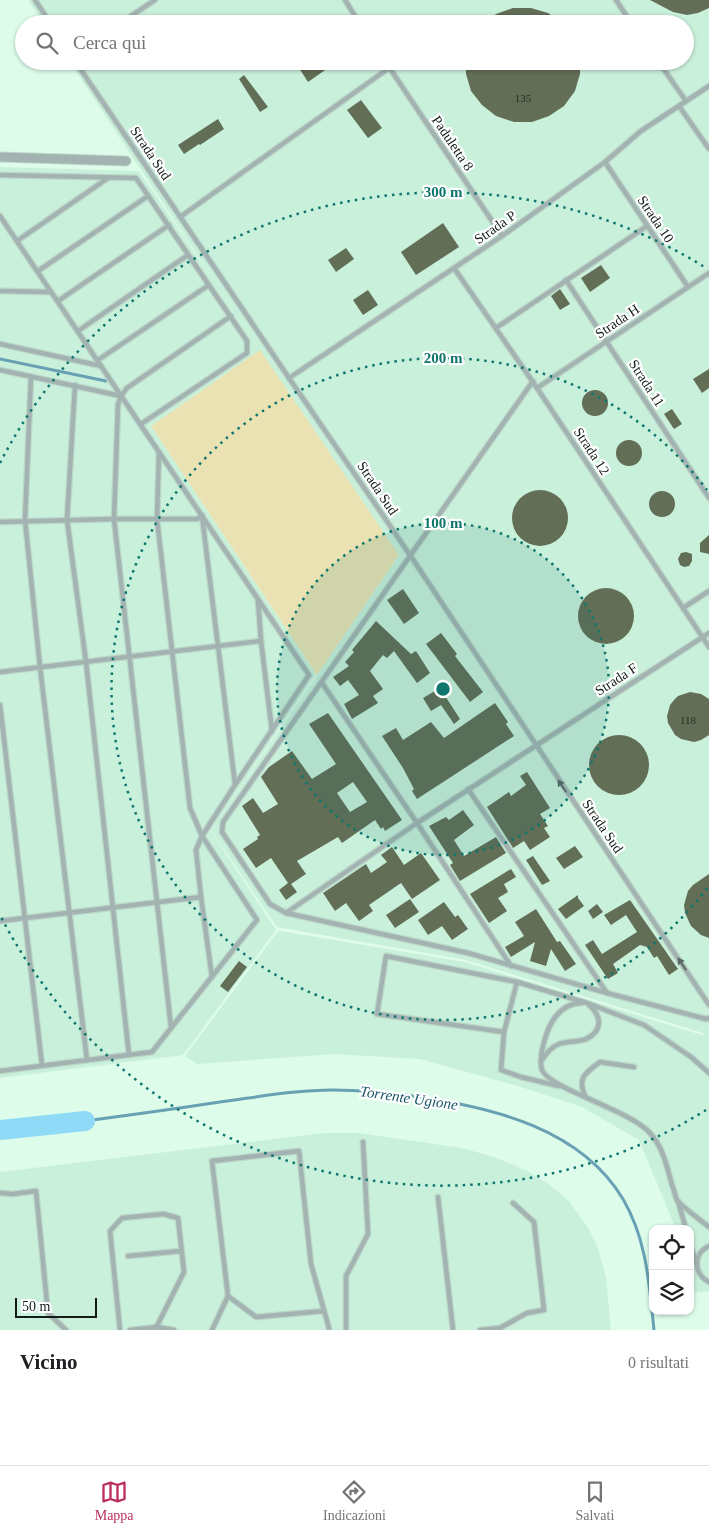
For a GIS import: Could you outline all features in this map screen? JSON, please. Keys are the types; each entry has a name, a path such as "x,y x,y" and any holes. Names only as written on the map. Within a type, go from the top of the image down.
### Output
{"street":[{"path":"0,157 126,161"}],"lane":[{"path":"35,0 45,15"},
{"path":"132,15 154,0"},
{"path":"345,0 354,15"},
{"path":"616,0 626,15"},
{"name":"Strada Sud","path":"82,70 180,218 410,555 709,1005"},
{"path":"180,218 386,70"},
{"name":"Paduletta 8","path":"390,70 502,236"},
{"path":"664,70 686,101"},
{"name":"Strada P","path":"289,378 502,236 605,162 641,131 709,86"},
{"path":"679,106 709,149"},
{"name":"Strada 10","path":"605,162 688,287"},
{"path":"0,175 136,178 247,341 247,353 141,424"},
{"path":"17,241 109,178"},
{"path":"38,271 148,196"},
{"path":"1,219 310,675 235,785 202,836 196,850 200,898 212,977"},
{"path":"58,301 169,226"},
{"path":"496,328 647,226"},
{"path":"78,331 188,255"},
{"name":"Strada 12","path":"454,268 533,382 709,647"},
{"name":"Strada H","path":"537,388 709,273"},
{"name":"Strada 11","path":"566,280 709,498"},
{"path":"98,360 208,285"},
{"path":"0,291 51,292"},
{"path":"171,1028 114,519 118,404 127,388 230,316"},
{"path":"0,344 102,366"},
{"path":"0,370 121,396"},
{"path":"31,376 25,520 40,667 86,1060"},
{"path":"533,382 223,822 222,832 270,904 286,913 468,953 607,994 706,1019 709,1018"},
{"path":"75,385 67,520 86,662 129,1055"},
{"path":"0,1071 152,1052 258,920 202,836 190,808 157,519 159,452"},
{"path":"0,522 25,520 197,519 202,515"},
{"path":"202,515 235,785"},
{"path":"683,608 709,591"},
{"path":"258,599 272,731"},
{"name":"Strada F","path":"286,913 468,789 709,633"},
{"path":"0,672 261,641"},
{"path":"322,683 511,966"},
{"path":"0,705 42,1065"},
{"path":"468,789 607,994"},
{"path":"0,921 200,898"},
{"path":"504,1032 377,1014 386,956 517,982 586,1003 644,1026 691,1057 709,1073"},
{"path":"517,982 504,1032 501,1070 586,1096 615,1110 650,1132 662,1151 685,1225"},
{"path":"542,1060 549,1050 558,1045 574,1040 585,1040 594,1034 598,1027 599,1018 596,1011 586,1003 573,1003 562,1008 552,1021 543,1039 542,1060 542,1069 548,1077 564,1088"},
{"path":"586,1096 581,1086 582,1078 600,1062 634,1066"},
{"path":"346,1330 346,1276 368,1234 363,1142"},
{"path":"212,1330 228,1296 212,1161 299,1151 311,1264 329,1330"},
{"path":"0,1193 36,1192 48,1313 66,1330"},
{"path":"438,1197 453,1330"},
{"path":"677,1200 709,1227"},
{"path":"480,1330 500,1328 527,1312 544,1310 534,1222 513,1203"},
{"path":"120,1330 110,1231 122,1218 163,1214 178,1218 184,1272 156,1329"},
{"path":"697,1266 699,1255 702,1250 709,1246"},
{"path":"128,1256 181,1251"},
{"path":"694,1257 701,1276 709,1282"},
{"path":"228,1296 256,1317 324,1312"},
{"path":"130,1330 174,1330"}],"shaded area":[{"path":"28,0 709,0 709,1291 694,1293 694,1225 674,1225 639,1140 582,1107 518,1086 420,1059 334,1054 197,1064 185,1056 278,931 465,962 705,1036 703,1033 466,960 277,927 211,830 276,930 183,1055 0,1078 0,167 139,171 215,282 75,70 694,70 694,15 38,15","holes":["151,426 399,555 212,829 316,674"]},
{"path":"260,350 399,555 317,675 151,426"},
{"path":"324,1133 358,1133 462,1148 494,1157 527,1171 547,1183 569,1201 589,1229 598,1249 606,1277 611,1330 0,1330 0,1172"}],"building":[{"path":"650,0 709,0 709,8 687,15 673,12"},
{"path":"513,8 531,8 551,15 495,15"},
{"path":"300,70 325,70 308,82"},
{"path":"466,70 580,70 575,91 564,106 549,116 532,122 514,122 496,116 482,105 471,91"},
{"path":"244,75 268,107 260,112 239,79"},
{"path":"361,100 382,128 368,138 347,110"},
{"path":"218,119 224,129 184,154 178,145"},
{"path":"443,223 459,247 416,275 401,252"},
{"path":"346,248 354,259 336,272 328,260"},
{"path":"601,265 610,278 590,292 581,278"},
{"path":"560,289 570,304 560,310 551,296"},
{"path":"368,290 378,305 363,315 353,300"},
{"path":"709,369 709,388 702,393 693,379"},
{"path":"595,390 604,394 608,403 604,412 595,416 586,412 582,403 586,394"},
{"path":"672,409 682,424 674,429 664,414"},
{"path":"629,440 638,444 642,453 638,462 629,466 620,462 616,453 620,444"},
{"path":"540,490 551,492 560,498 566,507 568,518 566,529 560,538 551,544 540,546 529,544 520,538 514,529 512,518 514,507 520,498 529,492"},
{"path":"662,491 672,494 675,504 672,514 662,517 652,514 649,504 652,494"},
{"path":"709,535 709,554 700,552 700,543"},
{"path":"681,553 692,554 692,561 689,566 684,567 680,565 678,559"},
{"path":"606,588 621,593 629,601 634,616 629,631 621,639 606,644 591,639 583,631 578,616 583,601 591,593"},
{"path":"403,589 419,613 404,624 387,600"},
{"path":"376,621 411,654 416,651 430,673 417,683 394,651 387,658 383,655 370,671 383,689 373,696 378,703 352,719 344,704 359,695 348,680 340,686 333,677 349,666 345,662 354,652 352,650"},
{"path":"441,633 457,654 455,656 483,692 470,702 426,644"},
{"path":"440,688 460,719 454,724 441,705 431,711 423,698"},
{"path":"690,692 701,694 709,699 709,735 694,742 681,739 675,735 668,723 667,716 670,705 674,700 678,696"},
{"path":"495,703 508,722 506,724 514,736 417,799 403,768 382,736 396,728 403,740 431,722 444,738"},
{"path":"328,713 402,820 385,831 383,827 381,829 375,820 342,843 338,837 297,861 306,874 291,884 297,892 286,900 279,890 288,883 271,858 256,868 243,849 258,839 257,837 260,835 242,806 253,798 263,813 278,804 261,777 269,767 292,751 312,779 336,764 309,724","holes":["353,782 367,802 350,812 337,793"]},
{"path":"619,735 636,740 644,748 649,765 644,782 636,790 619,795 602,790 594,782 589,765 594,748 602,740"},
{"path":"527,772 550,808 540,814 548,826 544,828 550,837 530,850 524,841 513,848 487,807 509,792 511,796 526,785 520,776"},
{"path":"463,810 474,825 454,840 464,856 496,837 506,853 460,881 450,865 453,863 429,826 446,817 449,820"},
{"path":"575,846 583,857 564,869 556,858"},
{"path":"392,847 404,865 421,853 440,880 412,899 401,883 369,905 373,911 359,921 346,903 335,911 323,893 366,864 371,873 387,862 381,855"},
{"path":"533,856 550,881 542,885 526,860"},
{"path":"511,869 516,877 504,884 508,892 498,898 507,911 489,923 470,894"},
{"path":"709,874 709,938 701,935 691,926 685,913 684,905 688,891 693,885"},
{"path":"578,895 584,906 566,919 558,909"},
{"path":"410,899 419,912 395,928 386,915"},
{"path":"630,900 678,969 669,975 657,956 654,958 647,947 640,945 613,964 618,973 608,979 585,945 593,940 602,954 637,932 626,915 611,925 604,915"},
{"path":"444,902 455,917 458,915 468,929 452,940 442,926 428,935 418,920"},
{"path":"597,904 603,912 593,919 588,911"},
{"path":"536,909 557,942 560,941 576,964 565,971 551,949 546,966 530,961 535,942 511,957 505,947 524,936 515,922"},
{"path":"239,961 247,967 228,992 220,986"}],"waterway":[{"path":"0,359 106,381"},
{"name":"Torrente Ugione","path":"85,1121 276,1094 333,1090 377,1092 448,1102 506,1116 534,1126 560,1139 584,1155 605,1175 623,1199 642,1246 646,1263 654,1330"},
{"name":"Torrente Ugione","path":"0,1130 85,1121"}]}
